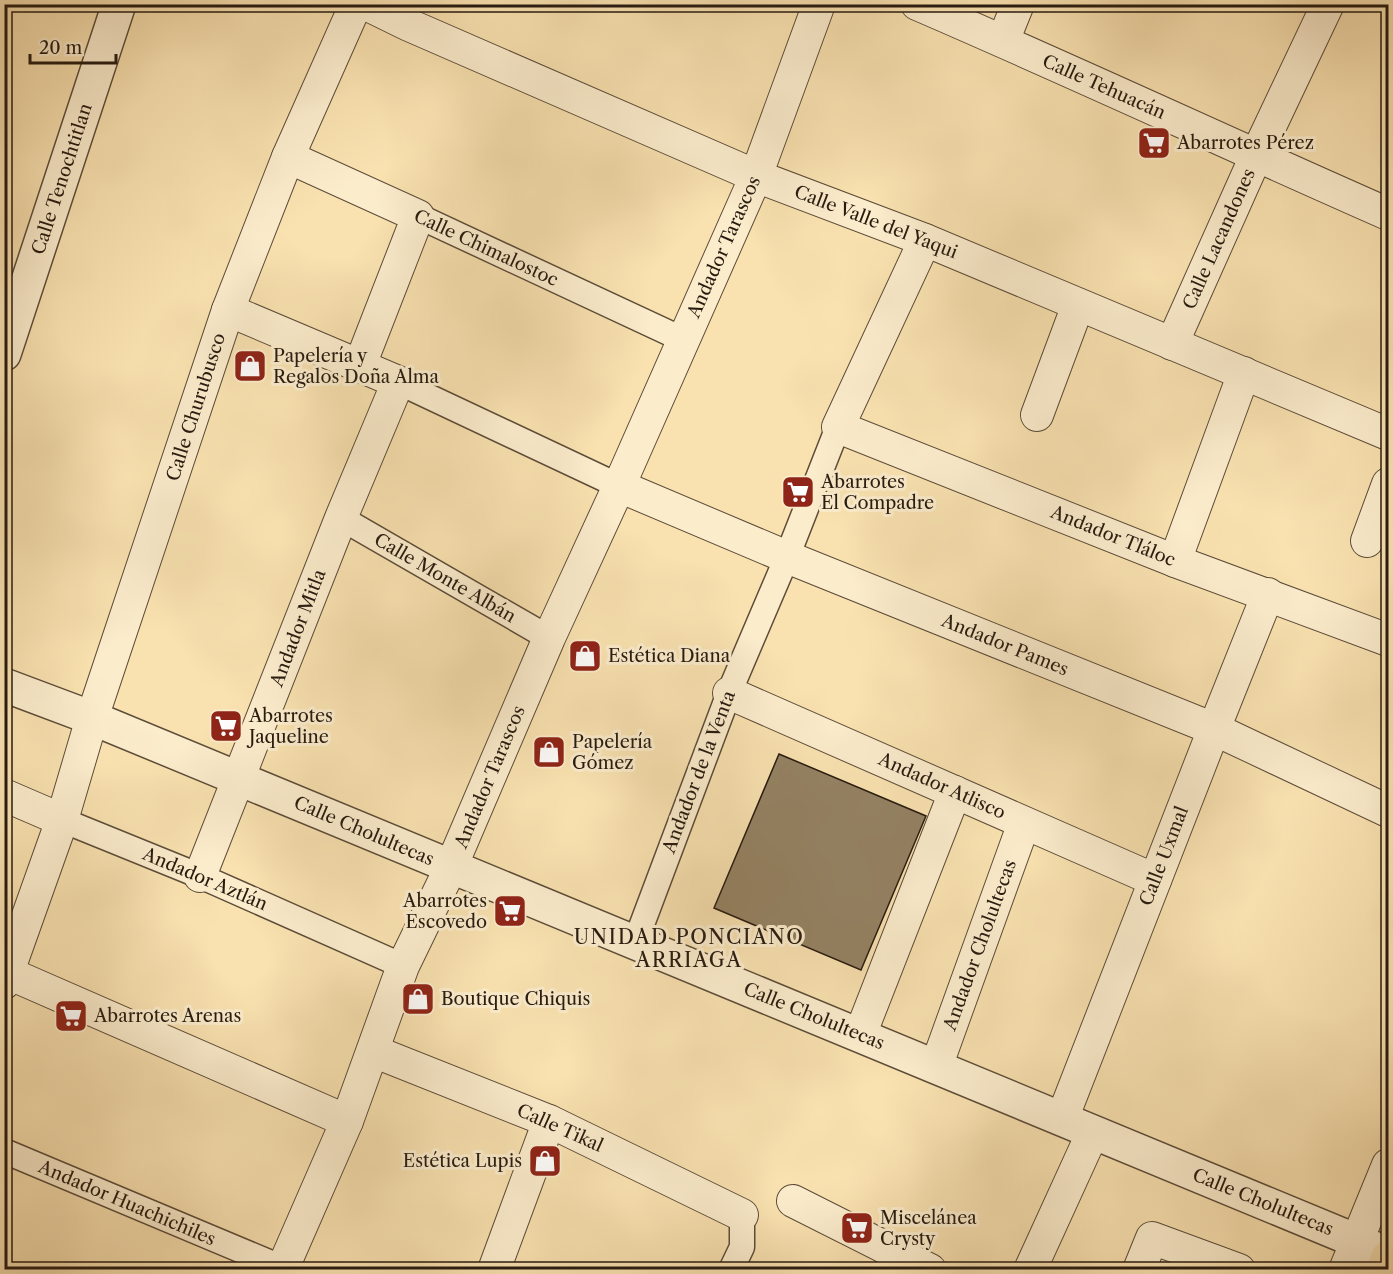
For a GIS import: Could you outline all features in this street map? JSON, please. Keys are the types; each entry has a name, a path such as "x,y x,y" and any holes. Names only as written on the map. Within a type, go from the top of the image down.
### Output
{"main road":[{"path":"1383,1269 1389,1256"}],"street":[{"name":"Calle Tenochtitlan","path":"4,354 119,4"},
{"name":"Calle Churubusco","path":"6,978 62,820 92,718 228,310 288,157 356,4"},
{"name":"Calle Valle del Yaqui","path":"366,4 414,15 756,176 925,240 1389,434"},
{"name":"Andador Tarascos","path":"283,1269 347,1121 403,966 451,867 549,638 756,176 819,4"},
{"name":"Calle Tehuacán","path":"917,4 1389,214"},
{"path":"1003,41 1018,4"},
{"name":"Calle Lacandones","path":"1172,344 1256,156 1328,4"},
{"name":"Calle Chimalostoc","path":"288,157 684,340"},
{"path":"360,365 418,216"},
{"name":"Andador de la Venta","path":"635,943 729,693 787,557 838,427 925,240"},
{"path":"1036,415 1078,305"},
{"path":"228,310 398,382 619,486"},
{"path":"1175,561 1244,374"},
{"name":"Andador Mitla","path":"200,876 398,382"},
{"name":"Andador Tláloc","path":"838,427 1175,561 1389,640"},
{"path":"1366,541 1389,484"},
{"name":"Andador Pames","path":"619,486 787,557 1214,729 1389,811"},
{"name":"Calle Monte Albán","path":"342,518 549,638"},
{"name":"Calle Uxmal","path":"1062,1119 1268,594"},
{"name":"Calle Cholultecas","path":"4,685 92,718 1093,1132 1351,1255 1389,1256"},
{"name":"Andador Atlisco","path":"729,693 1155,880"},
{"path":"860,1035 955,792"},
{"name":"Andador Aztlán","path":"4,795 200,876 403,966"},
{"name":"Andador Cholultecas","path":"936,1067 1024,822"},
{"path":"6,978 347,1121"},
{"name":"Calle Tikal","path":"373,1051 549,1121 742,1215"},
{"path":"497,1268 549,1121"},
{"path":"1030,1269 1093,1132"},
{"name":"Andador Huachichiles","path":"4,1151 283,1269"},
{"path":"1351,1255 1389,1165"},
{"path":"793,1201 930,1269"},
{"path":"731,1269 742,1246 742,1215"},
{"path":"1139,1269 1152,1238 1239,1269"}],"building":[{"path":"779,754 926,816 861,970 714,908"}],"place":[{"name":"Abarrotes Pérez","path":"1154,143"},
{"name":"Papelería y Regalos Doña Alma","path":"250,366"},
{"name":"Abarrotes El Compadre","path":"798,492"},
{"name":"Estética Diana","path":"585,656"},
{"name":"Abarrotes Jaqueline","path":"226,726"},
{"name":"Papelería Gómez","path":"549,752"},
{"name":"Abarrotes Escovedo","path":"510,911"},
{"name":"Boutique Chiquis","path":"418,999"},
{"name":"Abarrotes Arenas","path":"71,1016"},
{"name":"Estética Lupis","path":"545,1161"},
{"name":"Miscelánea Crysty","path":"857,1228"}],"district":[{"name":"UNIDAD PONCIANO ARRIAGA","path":"689,948"}]}
